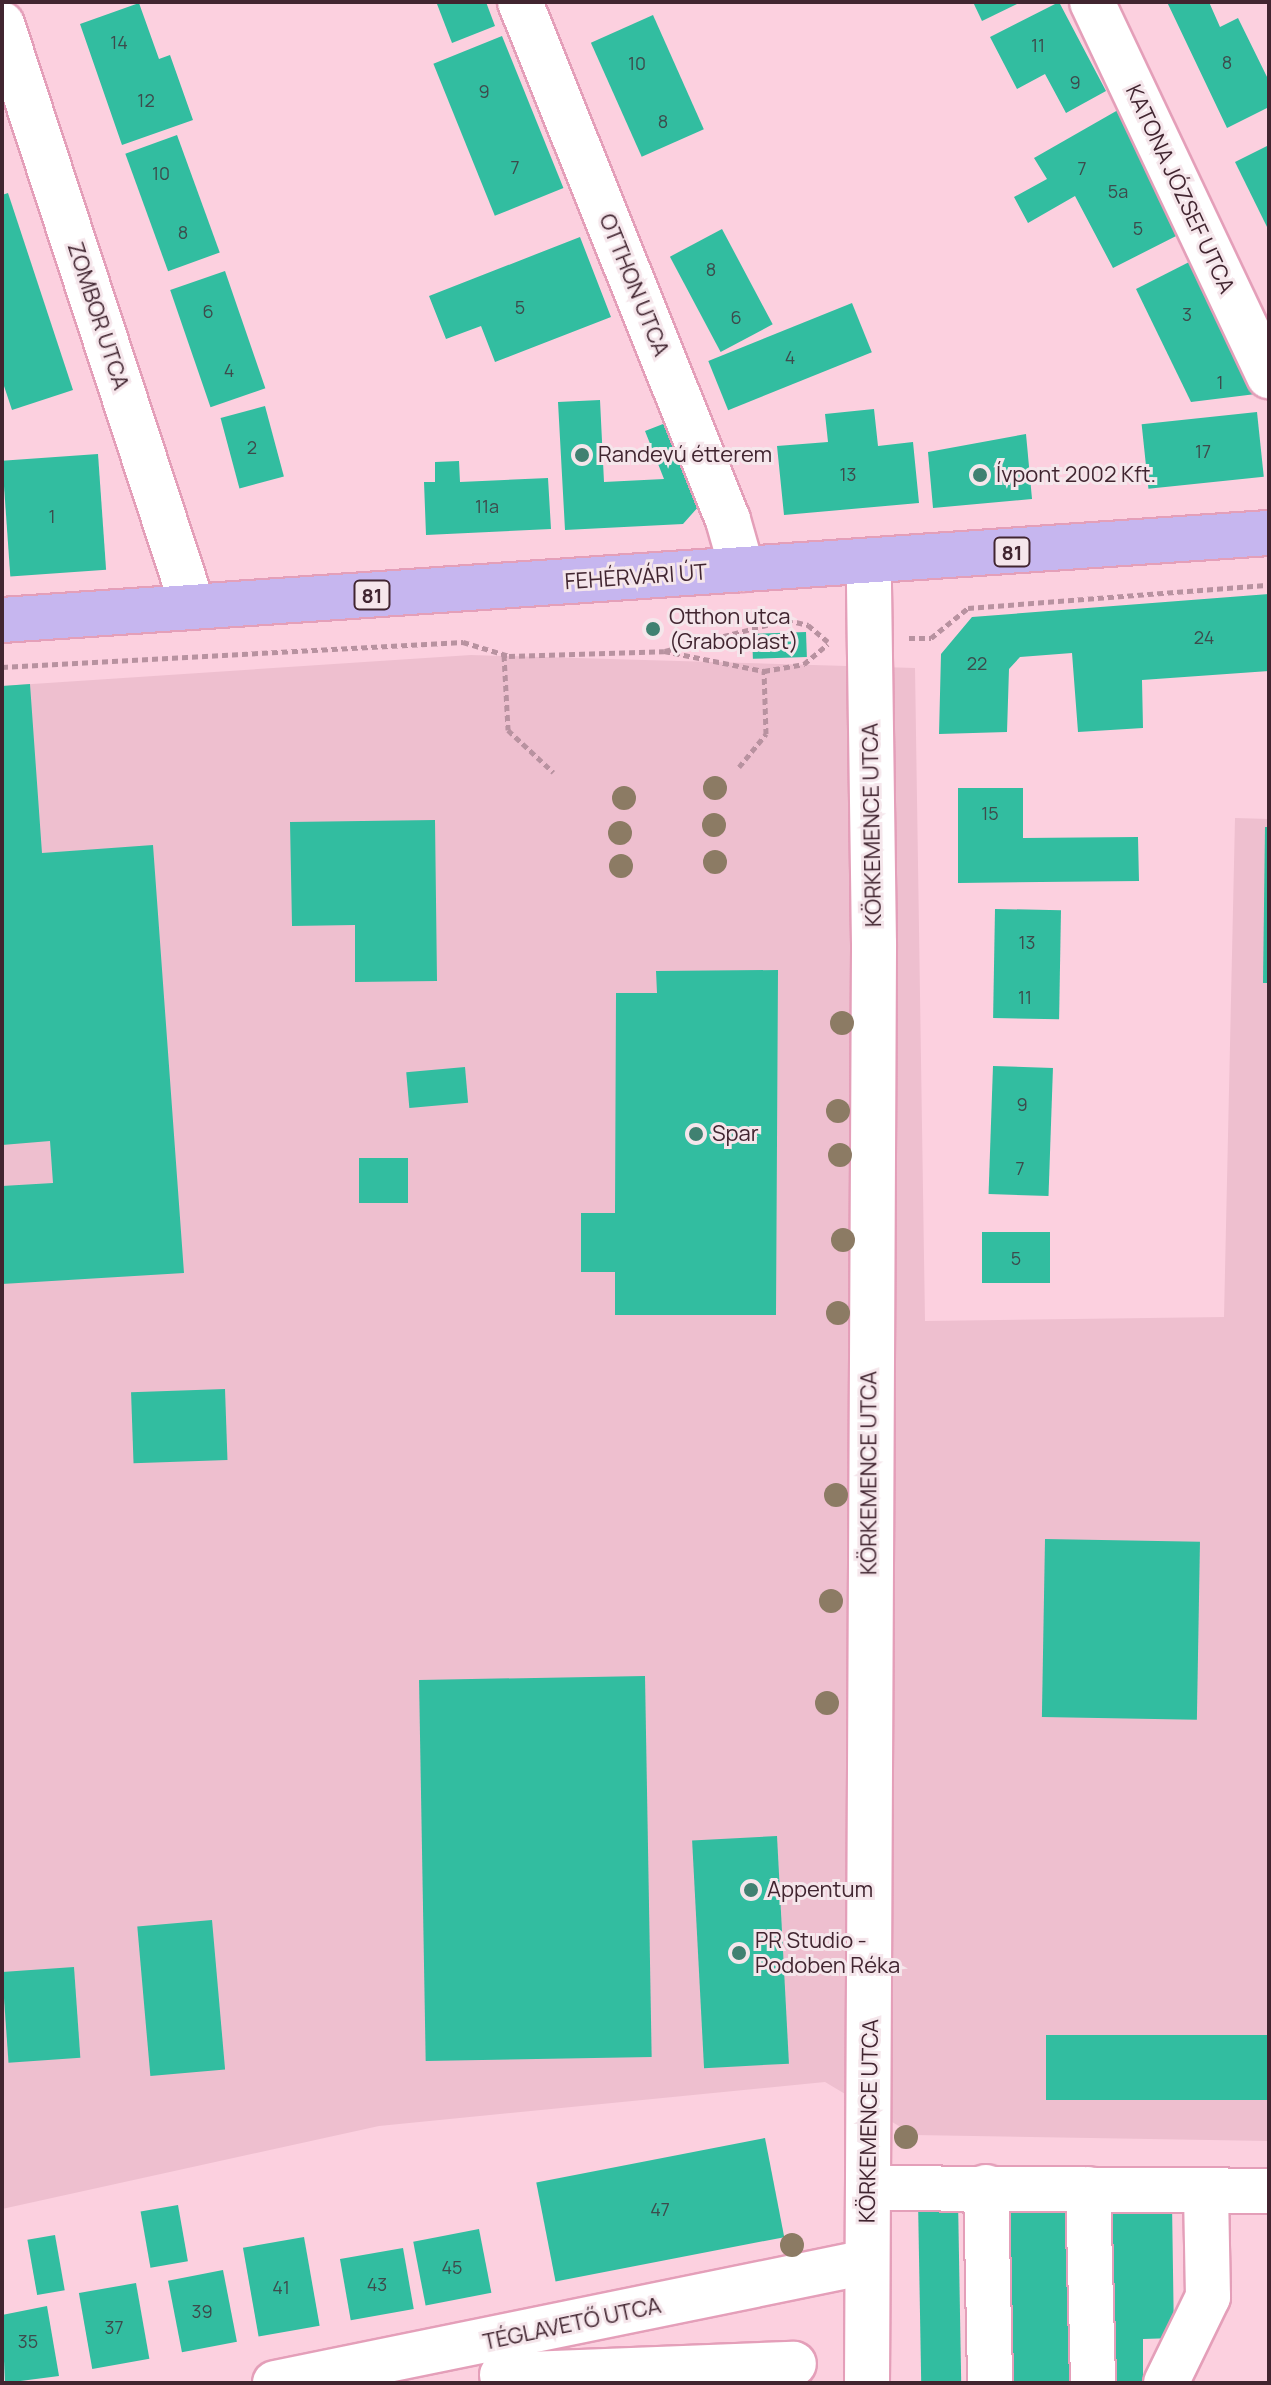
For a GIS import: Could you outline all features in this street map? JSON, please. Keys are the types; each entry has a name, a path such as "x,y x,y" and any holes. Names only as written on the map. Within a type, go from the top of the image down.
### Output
{"main road":[{"name":"FEHÉRVÁRI ÚT","path":"2,620 869,563 1269,533"}],"street":[{"name":"OTTHON UTCA","path":"520,2 728,520 742,569"},
{"name":"KATONA JÓZSEF UTCA","path":"1092,2 1269,376"},
{"name":"ZOMBOR UTCA","path":"2,24 193,607"},
{"name":"KÖRKEMENCE UTCA","path":"867,2383 874,944 869,563"},
{"path":"869,2188 986,2187 1206,2193 1269,2191"},
{"path":"986,2187 990,2383"},
{"path":"1088,2189 1093,2383"},
{"path":"1166,2383 1208,2297 1206,2193"},
{"name":"TÉGLAVETŐ UTCA","path":"275,2383 501,2366 867,2262"},
{"path":"501,2366 794,2364"}],"path":[{"path":"899,639 931,638 968,608 1269,585"},
{"path":"2,667 463,642 504,655 664,651 787,620 808,625 829,643 804,664 764,671 664,651"},
{"path":"504,655 508,730 553,772"},
{"path":"739,767 766,734 764,671"}],"shaded area":[{"path":"471,655 915,668 925,1321 1224,1317 1235,818 1269,819 1269,2141 914,2135 825,2082 379,2126 2,2209 2,686"}],"building":[{"path":"486,2 495,26 452,43 437,4"},
{"path":"973,2 1021,2 982,21"},
{"path":"1059,2 1106,91 1066,113 1045,74 1017,89 990,37"},
{"path":"1167,2 1209,2 1220,27 1238,18 1269,81 1269,107 1227,128"},
{"path":"139,3 159,59 170,55 193,120 122,145 80,24"},
{"path":"653,15 704,129 642,157 591,43"},
{"path":"502,36 563,188 495,216 433,64"},
{"path":"1118,110 1186,231 1113,268 1075,196 1028,223 1014,197 1047,179 1034,158"},
{"path":"177,135 220,252 168,271 125,154"},
{"path":"1269,145 1269,231 1235,162"},
{"path":"8,193 73,390 12,410 2,380 2,195"},
{"path":"722,229 773,324 721,352 670,257"},
{"path":"580,237 611,317 495,362 481,326 446,339 429,296"},
{"path":"1197,258 1264,393 1191,402 1136,289"},
{"path":"225,271 265,388 211,407 170,290"},
{"path":"852,303 872,352 728,410 708,361"},
{"name":"Randevú étterem","path":"600,400 604,482 664,479 645,431 676,419 707,497 683,524 565,530 558,402"},
{"path":"265,406 284,477 239,488 221,418"},
{"path":"874,409 878,446 913,442 919,503 784,515 777,446 828,442 825,414"},
{"path":"1257,412 1264,477 1148,489 1142,424"},
{"name":"Ívpont 2002 Kft.","path":"1026,434 1032,499 933,508 928,452"},
{"path":"98,454 106,570 10,576 2,461"},
{"path":"459,461 460,482 548,478 551,529 426,535 424,482 435,482 435,462"},
{"path":"1269,594 1269,671 1142,680 1143,728 1078,732 1072,653 1020,657 1009,669 1007,732 939,734 941,654 972,617"},
{"path":"806,632 807,657 753,659 752,634"},
{"path":"30,684 42,853 153,845 184,1273 2,1284 2,1186 53,1183 50,1141 2,1145 2,686"},
{"path":"958,788 1023,788 1023,838 1138,837 1139,881 958,883"},
{"path":"435,820 437,981 355,982 355,925 292,926 290,822"},
{"path":"1265,827 1269,827 1269,983 1263,983"},
{"path":"995,909 1061,910 1059,1019 993,1018"},
{"name":"Spar","path":"778,970 776,1315 615,1315 615,1272 581,1272 581,1213 615,1213 616,993 657,993 656,971"},
{"path":"993,1066 1053,1068 1048,1196 989,1194"},
{"path":"465,1067 468,1103 409,1108 406,1072"},
{"path":"359,1158 408,1158 408,1203 359,1203"},
{"path":"982,1232 1050,1232 1050,1283 982,1283"},
{"path":"225,1389 227,1460 134,1463 131,1392"},
{"path":"1045,1539 1200,1542 1197,1720 1042,1717"},
{"path":"645,1676 652,2057 426,2061 419,1680"},
{"path":"777,1836 789,2064 704,2068 692,1840"},
{"path":"212,1920 225,2069 150,2076 137,1927"},
{"path":"74,1967 80,2058 9,2063 2,1972"},
{"path":"1046,2035 1269,2035 1269,2100 1046,2100"},
{"path":"765,2138 784,2237 556,2282 536,2182"},
{"path":"1011,2194 1072,2194 1072,2383 1011,2383"},
{"path":"958,2199 961,2383 921,2383 918,2200"},
{"path":"1172,2203 1174,2338 1143,2339 1143,2383 1109,2383 1106,2204"},
{"path":"178,2205 188,2261 150,2268 141,2212"},
{"path":"479,2229 491,2293 426,2306 413,2242"},
{"path":"55,2235 65,2290 37,2295 27,2240"},
{"path":"304,2237 320,2326 259,2336 243,2248"},
{"path":"403,2248 414,2309 351,2320 340,2259"},
{"path":"223,2270 237,2342 182,2352 168,2281"},
{"path":"136,2283 149,2359 92,2369 79,2293"},
{"path":"47,2306 59,2376 5,2383 2,2315"}],"place":[{"name":"Randevú étterem","path":"582,455"},
{"name":"Ívpont 2002 Kft.","path":"980,475"},
{"name":"Otthon utca (Graboplast)","path":"653,629"},
{"name":"Spar","path":"696,1134"},
{"name":"Appentum","path":"751,1890"},
{"name":"PR Studio - Podoben Réka","path":"739,1953"}]}
